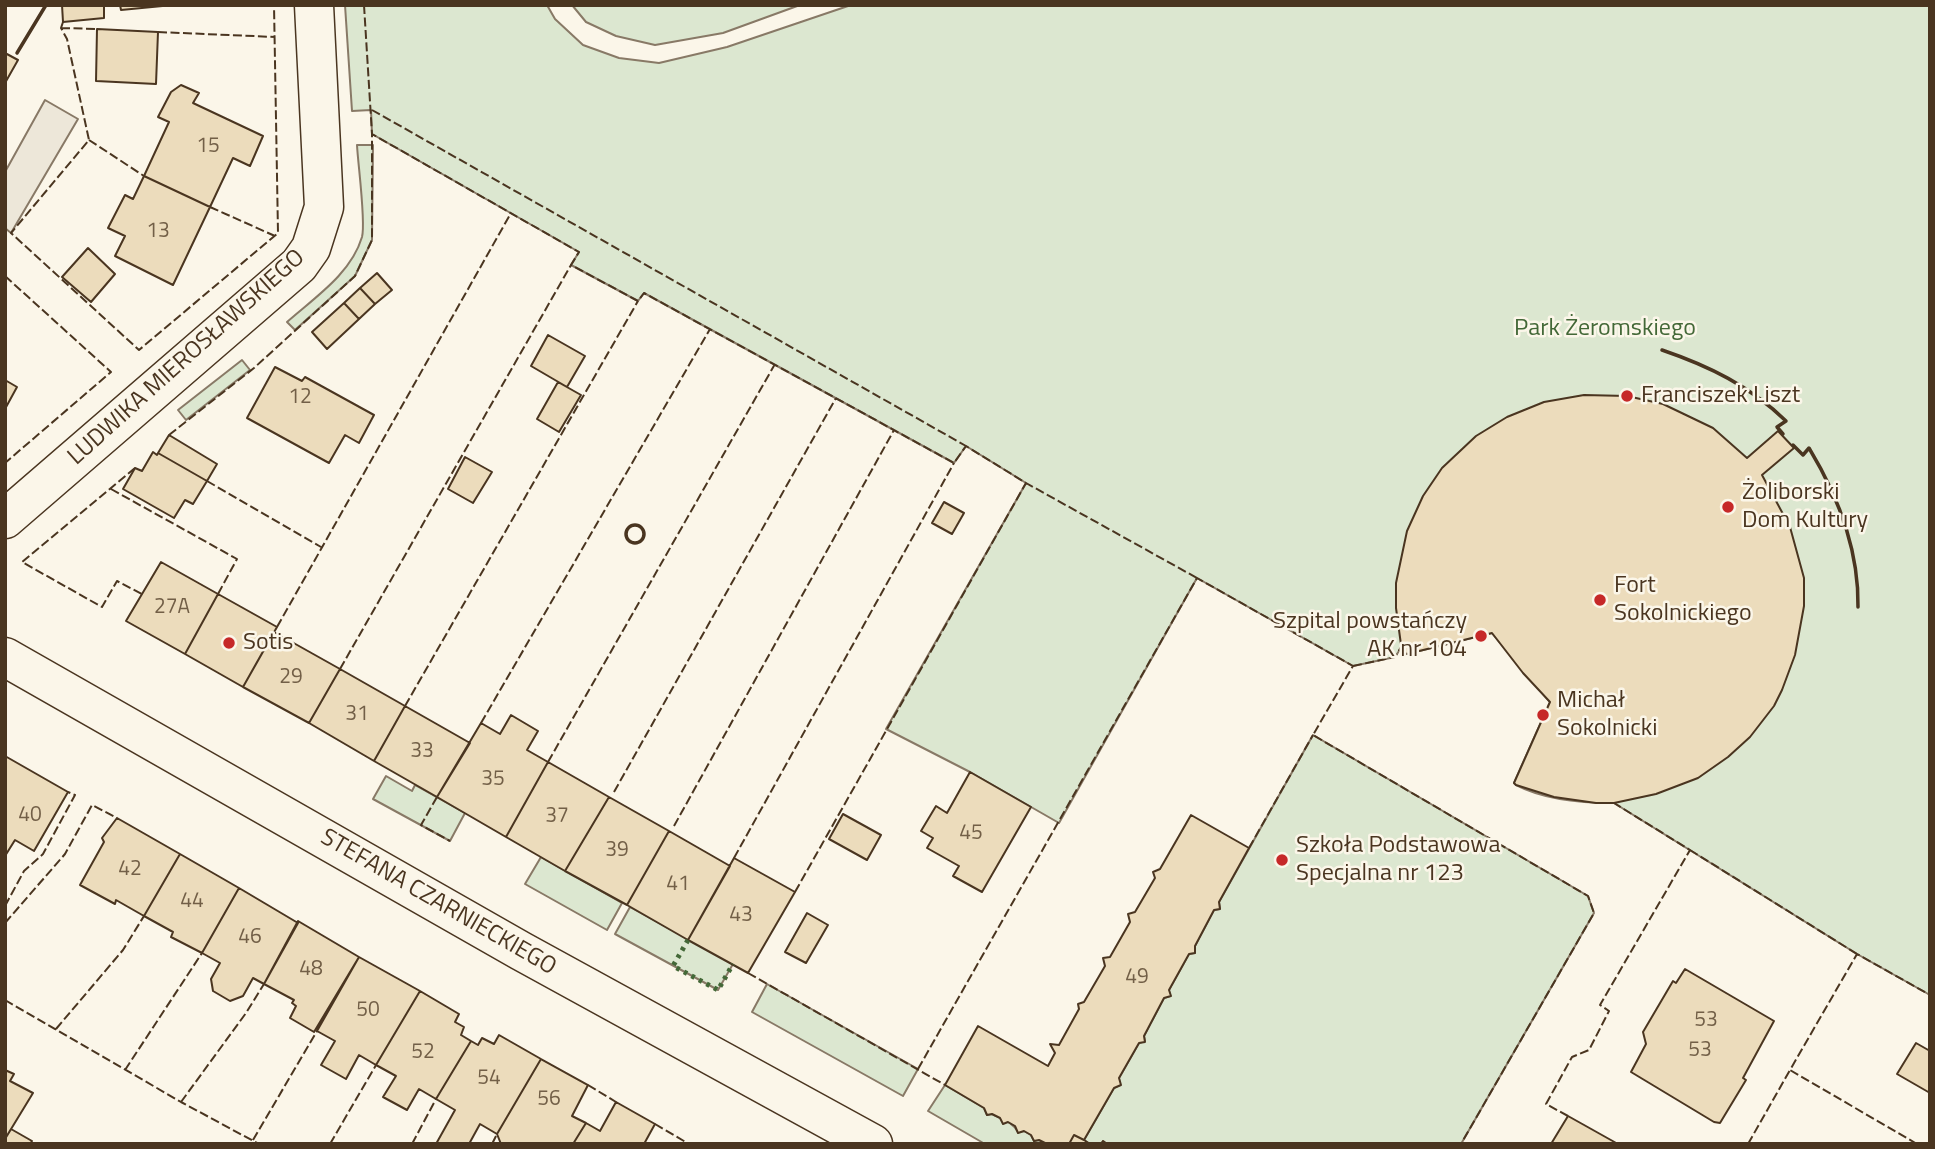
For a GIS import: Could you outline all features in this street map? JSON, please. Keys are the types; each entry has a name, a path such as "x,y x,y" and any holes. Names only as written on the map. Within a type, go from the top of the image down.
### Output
{"street":[{"name":"LUDWIKA MIEROSŁAWSKIEGO","path":"5,519 299,265 312,247 324,207 314,5"},
{"name":"STEFANA CZARNIECKIEGO","path":"5,657 521,951 873,1144"}],"green space":[{"name":"Park Żeromskiego","path":"345,5 547,5 555,19 583,45 619,58 659,63 727,47 851,5 1930,5 1930,995 1857,954 1614,803 1564,800 1516,785 1514,783 1550,702 1492,633 1407,654 1401,648 1395,657 1353,666 1197,578 1059,823 970,772 886,729 1026,483 966,446 954,463 644,293 638,301 571,265 579,252 372,134 371,110 352,111"},
{"path":"572,5 800,5 723,33 655,45 616,36 586,22"},
{"path":"357,145 373,145 372,240 355,276 295,330 287,322 341,274 362,237"},
{"path":"242,360 250,370 186,420 178,410"},
{"path":"1313,735 1588,896 1594,913 1461,1144 1107,1144 1103,1141 1101,1144 1090,1144 1084,1140 1114,1088 1120,1085 1119,1078 1139,1043 1145,1041 1144,1036 1164,998 1170,996 1169,990 1189,954 1195,953 1195,946 1214,910 1220,909 1219,902"},
{"path":"386,776 412,791 415,785 465,813 450,841 373,799"},
{"path":"541,857 622,903 607,930 525,884"},
{"path":"630,907 733,964 718,990 615,934"},
{"path":"767,984 918,1069 903,1096 752,1012"},
{"path":"945,1085 984,1108 987,1115 992,1114 1003,1119 1018,1132 1024,1131 1031,1135 1034,1141 1047,1144 985,1144 928,1111"}],"shaded area":[{"path":"45,100 78,119 11,233 5,228 5,172"}],"building":[{"path":"62,5 104,5 104,18 63,22"},
{"path":"120,5 173,5 121,10"},
{"path":"97,29 158,32 156,84 96,81"},
{"path":"5,53 18,60 5,83"},
{"path":"181,85 199,93 193,103 263,136 250,166 233,158 210,207 144,176 169,122 158,117 171,92"},
{"path":"144,176 210,207 173,285 115,256 125,236 108,228 125,195 133,199"},
{"path":"88,248 115,274 91,302 62,277"},
{"path":"377,273 392,290 375,304 360,288"},
{"path":"360,288 375,304 359,319 344,303"},
{"path":"344,303 359,319 327,349 312,332"},
{"path":"548,335 585,356 567,387 531,366"},
{"path":"275,367 302,381 305,377 374,415 359,443 345,435 329,463 247,418"},
{"path":"5,380 17,387 5,409"},
{"path":"558,382 581,395 559,432 537,419"},
{"name":"Fort Sokolnickiego","path":"1584,395 1627,396 1663,404 1713,428 1747,458 1778,431 1794,448 1762,475 1790,527 1804,578 1804,606 1795,655 1774,706 1750,737 1698,778 1656,794 1614,803 1554,797 1516,785 1514,783 1550,702 1492,633 1407,654 1402,652 1396,608 1396,583 1407,531 1423,496 1442,468 1476,436 1507,417 1544,402"},
{"path":"169,435 217,464 207,481 158,453"},
{"path":"153,452 207,481 193,504 185,500 174,518 123,489 135,468 142,471"},
{"path":"465,457 492,472 473,503 448,489"},
{"path":"944,502 964,513 952,534 932,523"},
{"path":"161,562 218,594 185,654 126,621"},
{"name":"Sotis","path":"218,594 277,627 243,687 185,654"},
{"path":"274,632 340,669 309,723 243,687"},
{"path":"340,669 405,706 374,761 309,723"},
{"path":"405,706 470,743 437,797 374,761"},
{"path":"511,715 538,731 527,750 548,762 506,837 437,797 481,723 500,734"},
{"path":"5,756 68,792 34,851 15,840 5,856"},
{"path":"548,762 609,797 565,871 506,837"},
{"path":"970,772 1031,807 982,892 953,876 959,866 927,848 933,838 921,831 936,806 947,813"},
{"path":"609,797 669,831 627,905 565,871"},
{"path":"843,814 881,835 867,860 829,839"},
{"path":"1191,815 1249,848 1219,902 1220,909 1214,910 1195,946 1195,953 1189,954 1169,990 1171,996 1164,998 1144,1036 1145,1042 1139,1043 1119,1078 1121,1085 1114,1088 1084,1140 1074,1135 1069,1144 1034,1141 1031,1135 1024,1131 1018,1133 1015,1126 1008,1122 1003,1124 1000,1118 992,1114 987,1115 984,1108 945,1085 978,1026 1048,1066 1055,1053 1050,1044 1059,1045 1079,1009 1078,1004 1084,1002 1105,966 1103,958 1110,957 1130,922 1128,914 1135,912 1155,878 1153,872 1160,869"},
{"path":"117,818 180,854 144,916 116,900 115,904 80,885 104,842 102,838"},
{"path":"669,831 730,866 688,940 627,905"},
{"path":"180,854 239,888 202,953 171,937 173,932 144,916"},
{"path":"734,858 795,892 748,973 688,940"},
{"path":"239,888 298,923 264,984 253,978 243,996 230,1001 213,991 211,979 220,963 202,953"},
{"path":"807,913 828,925 806,963 785,952"},
{"path":"298,921 359,957 314,1032 290,1018 296,1006 292,1003 294,1000 264,984"},
{"path":"359,957 420,991 376,1065 359,1055 346,1079 321,1065 335,1041 317,1031"},
{"path":"1685,969 1774,1021 1743,1078 1746,1080 1720,1123 1714,1122 1631,1072 1646,1044 1643,1032 1673,981 1676,983"},
{"path":"420,991 459,1014 455,1022 464,1027 461,1035 471,1041 436,1099 419,1089 407,1110 383,1097 396,1076 376,1065"},
{"path":"499,1035 541,1059 497,1134 480,1124 469,1144 436,1144 455,1110 436,1099 471,1041 478,1045 482,1038 494,1044"},
{"path":"1916,1043 1930,1051 1930,1093 1897,1074"},
{"path":"541,1059 588,1085 572,1116 586,1123 573,1144 501,1144 497,1134"},
{"path":"5,1070 14,1074 10,1081 33,1093 5,1139"},
{"path":"616,1102 655,1124 644,1144 573,1144 586,1123 600,1131"},
{"path":"1568,1116 1618,1144 1551,1144"},
{"path":"11,1129 32,1141 30,1144 5,1144"},
{"path":"1074,1135 1084,1140 1090,1144 1069,1144"}],"hedge":[{"path":"688,940 673,966 718,990 733,964"}],"fence":[{"path":"63,22 61,28 67,39 89,140 11,233 139,350 278,233 274,5"},
{"path":"364,5 372,134 579,252 571,265 638,301 644,293 954,463 966,446 1026,483 1197,578"},
{"path":"61,28 97,29"},
{"path":"158,32 275,37"},
{"path":"372,110 966,446"},
{"path":"169,435 254,368 355,276 372,240 372,134"},
{"path":"89,140 144,176"},
{"path":"210,207 275,236"},
{"path":"277,627 511,213"},
{"path":"340,669 571,265"},
{"path":"5,276 111,372 5,463"},
{"path":"405,706 638,301"},
{"path":"481,723 710,329"},
{"path":"548,762 775,364"},
{"path":"614,792 836,398"},
{"path":"674,826 894,430"},
{"path":"734,858 954,463"},
{"path":"135,468 22,562 102,607 117,581 142,594"},
{"path":"207,481 321,547"},
{"path":"795,892 1026,483"},
{"path":"111,489 237,559 218,594"},
{"path":"918,1069 1197,578 1353,666 1313,735 1588,896 1594,913 1461,1144"},
{"path":"1353,666 1395,657 1401,647"},
{"path":"1249,848 1313,735"},
{"path":"5,906 24,871 43,854 75,795 68,792"},
{"path":"437,797 421,825 450,841"},
{"path":"1568,1116 1546,1104 1572,1057 1589,1050 1609,1011 1600,1005 1690,850 1614,803"},
{"path":"5,923 65,854 92,805 117,818"},
{"path":"1690,850 1857,954"},
{"path":"56,1029 123,950 144,916"},
{"path":"125,1070 202,953"},
{"path":"1917,1144 1790,1070 1857,954 1930,995"},
{"path":"748,973 945,1085"},
{"path":"181,1102 264,984"},
{"path":"5,1000 259,1144"},
{"path":"253,1140 317,1031"},
{"path":"330,1144 376,1065"},
{"path":"1748,1144 1790,1070"},
{"path":"588,1085 616,1102"},
{"path":"412,1144 436,1099"},
{"path":"655,1124 689,1144"},
{"path":"492,1144 497,1134"},
{"path":"1101,1144 1103,1141 1107,1144"}],"wall":[{"path":"17,53 46,5"},
{"path":"1662,350 1712,370 1758,397 1786,421 1777,427 1783,434"},
{"path":"1793,445 1803,455 1809,448 1838,504 1851,544 1858,607"},
{"path":"635,525 641,528 644,534 641,540 635,543 629,540 626,534 629,528 635,525"}],"place":[{"name":"Franciszek Liszt","path":"1627,396"},
{"name":"Żoliborski Dom Kultury","path":"1728,507"},
{"name":"Fort Sokolnickiego","path":"1600,600"},
{"name":"Szpital powstańczy AK nr 104","path":"1481,636"},
{"name":"Sotis","path":"229,643"},
{"name":"Michał Sokolnicki","path":"1543,715"},
{"name":"Szkoła Podstawowa Specjalna nr 123","path":"1282,860"}]}
